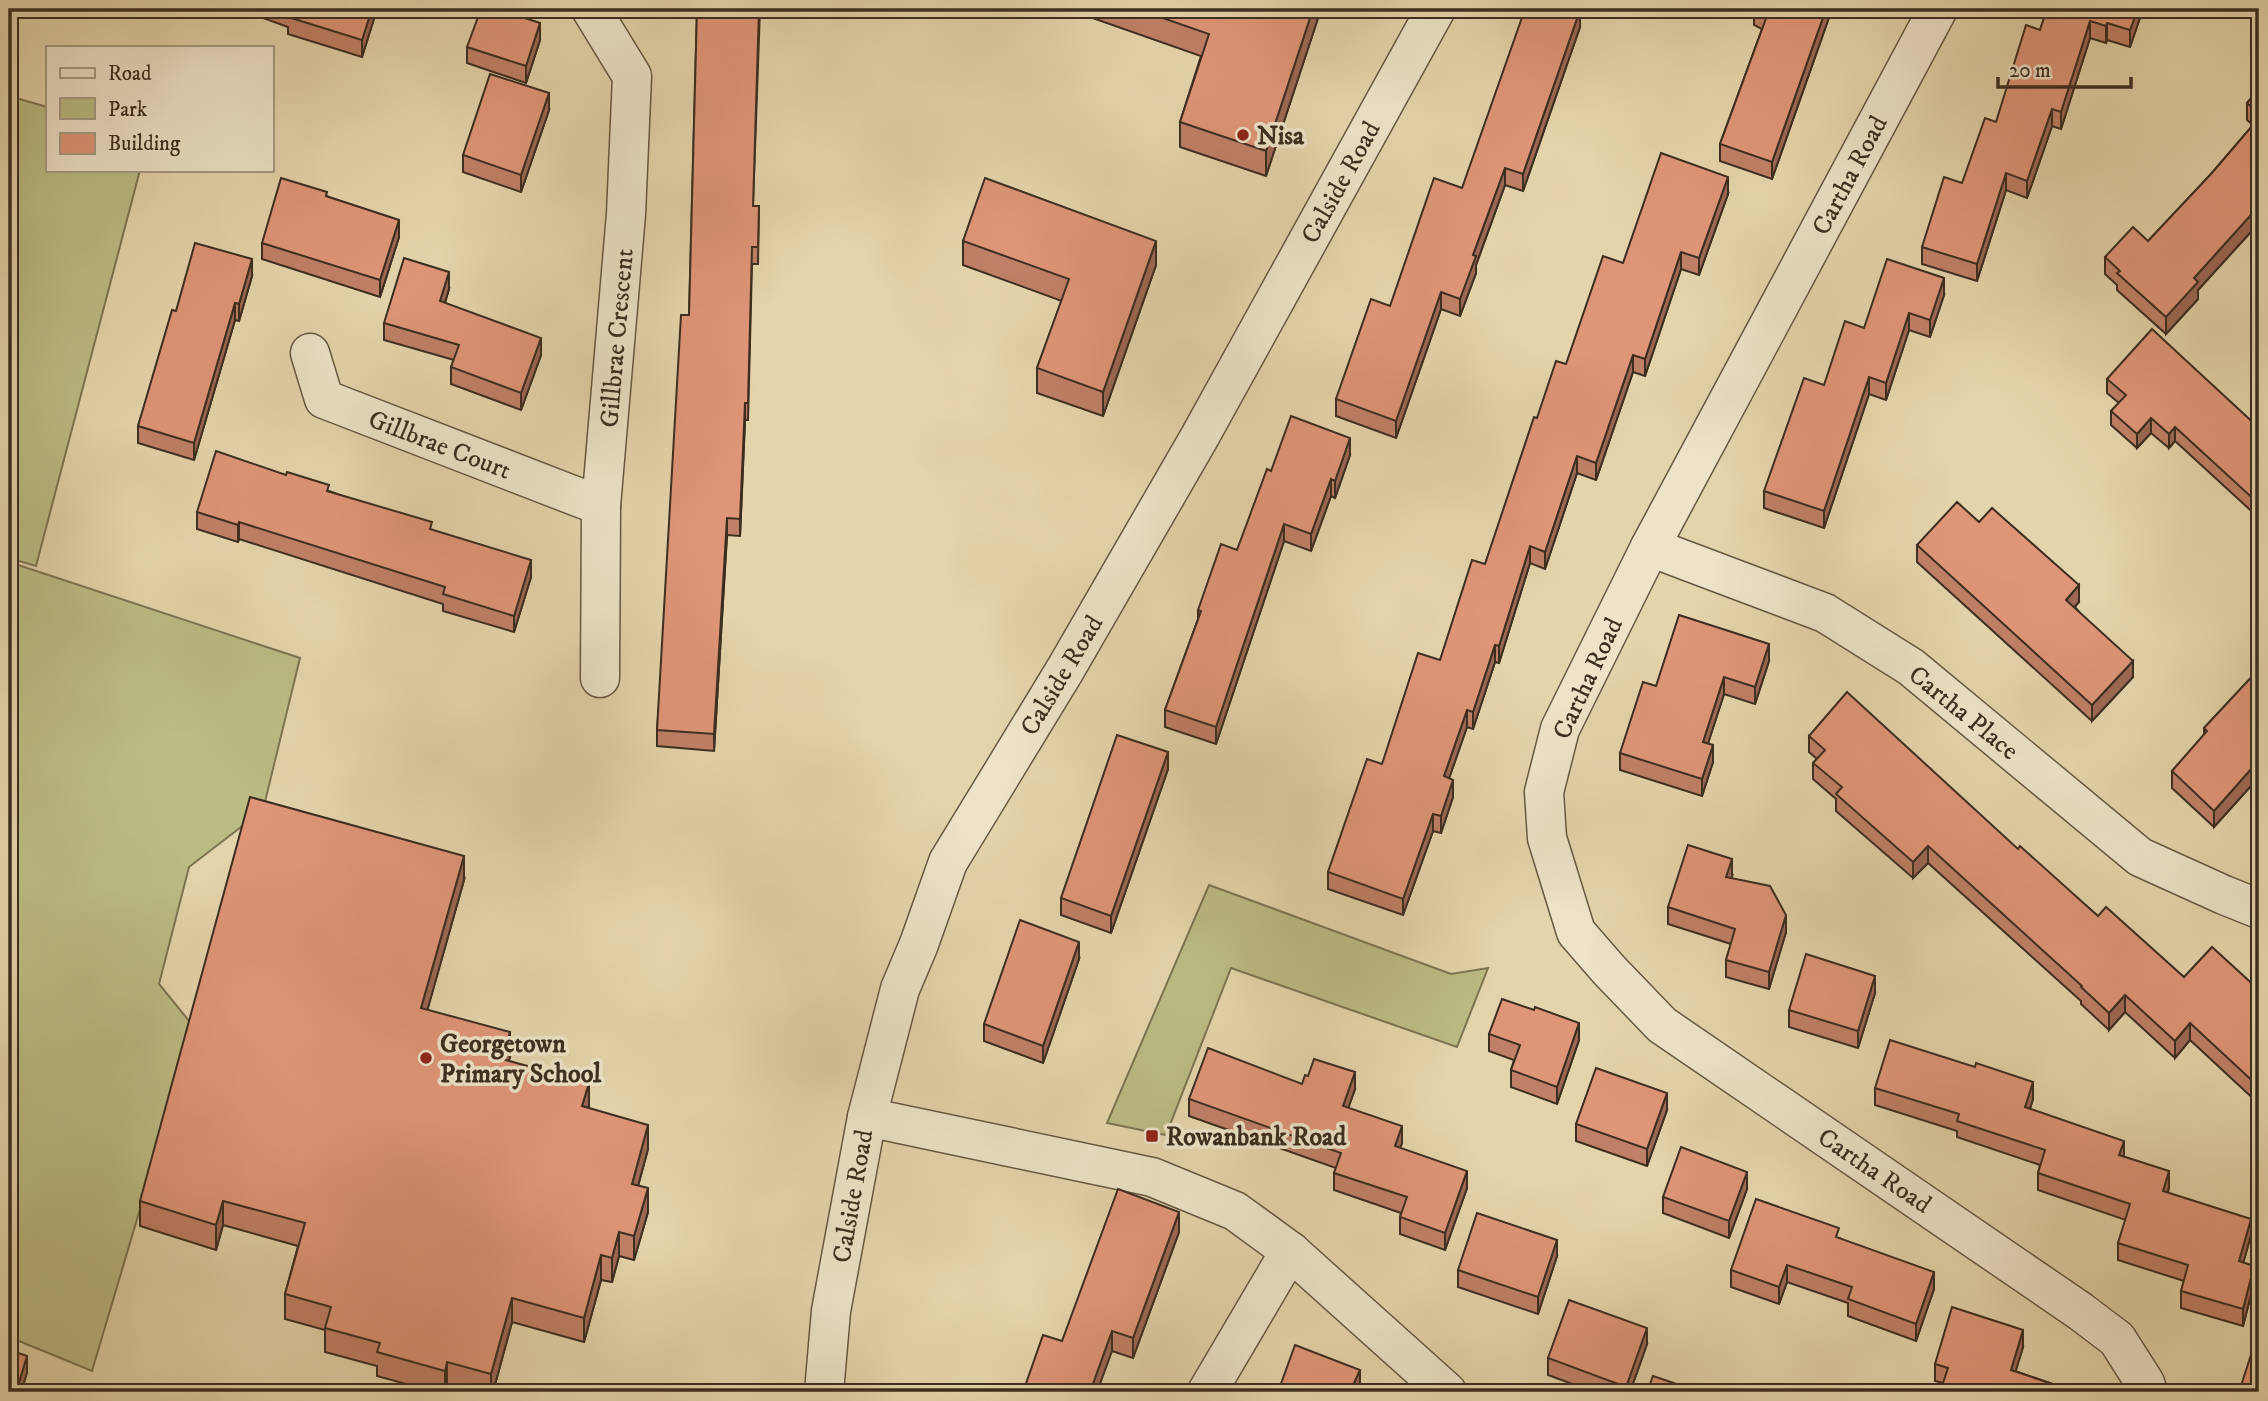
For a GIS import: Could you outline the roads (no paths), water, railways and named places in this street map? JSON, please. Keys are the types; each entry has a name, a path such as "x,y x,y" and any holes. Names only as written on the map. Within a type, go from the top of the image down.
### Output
{"street":[{"name":"Gillbrae Crescent","path":"591,9 632,76 626,214 601,506 600,678"},
{"name":"Calside Road","path":"824,1392 831,1311 867,1116 900,989 948,862 1065,670 1193,449 1436,9"},
{"name":"Cartha Road","path":"1938,9 1650,547 1560,729 1544,792 1547,838 1576,932 1662,1025 2080,1311 2117,1339 2148,1392"},
{"name":"Gillbrae Court","path":"310,353 324,399 601,506"},
{"name":"Cartha Place","path":"1650,547 1825,613 1911,667 2140,857 2259,909"},
{"path":"867,1116 1152,1177 1235,1211 1290,1251 1447,1392"},
{"path":"1207,1392 1290,1251"}],"place":[{"name":"Nisa","path":"1243,135"},
{"name":"Georgetown Primary School","path":"426,1058"},
{"name":"Rowanbank Road","path":"1152,1136"}]}
